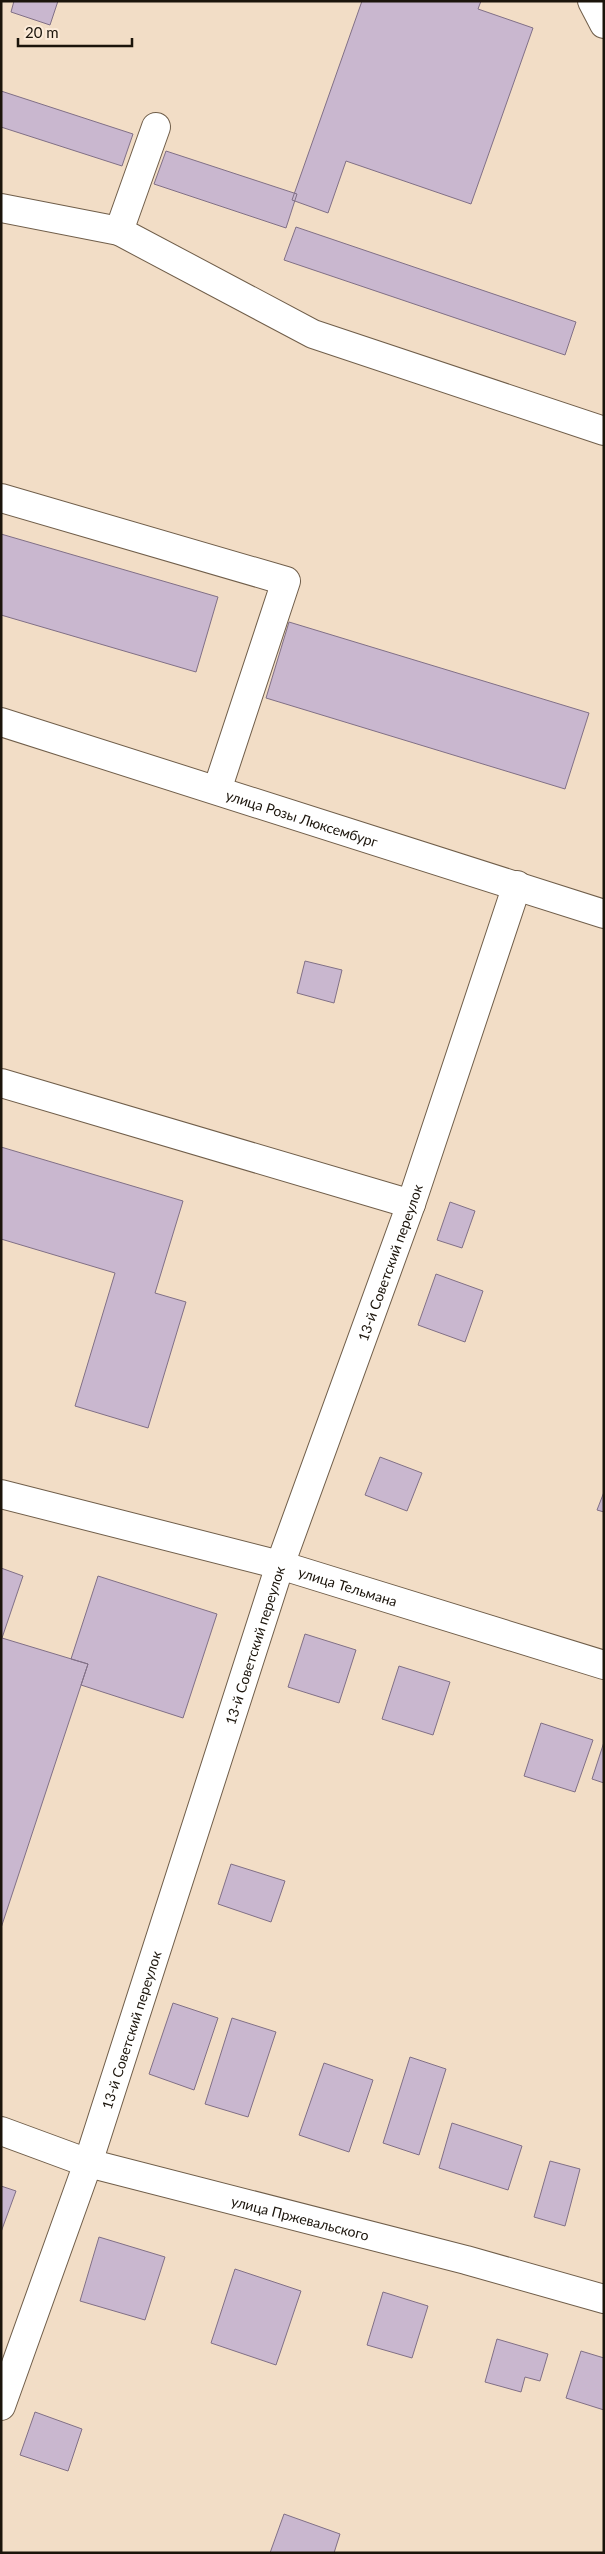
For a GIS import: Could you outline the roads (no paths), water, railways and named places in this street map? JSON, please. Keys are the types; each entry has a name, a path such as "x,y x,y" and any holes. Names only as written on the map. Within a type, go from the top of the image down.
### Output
{"street":[{"path":"592,1 604,24"},
{"path":"119,232 156,127"},
{"path":"1,208 119,232 313,334 604,431"},
{"path":"1,498 286,581 217,790"},
{"name":"улица Розы Люксембург","path":"1,722 604,914"},
{"name":"13-й Советский переулок","path":"1,2406 88,2164 280,1565 411,1204 516,885"},
{"path":"1,1083 411,1204"},
{"name":"улица Тельмана","path":"1,1494 280,1565 604,1665"},
{"name":"улица Пржевальского","path":"1,2131 88,2164 457,2258 604,2299"}]}
